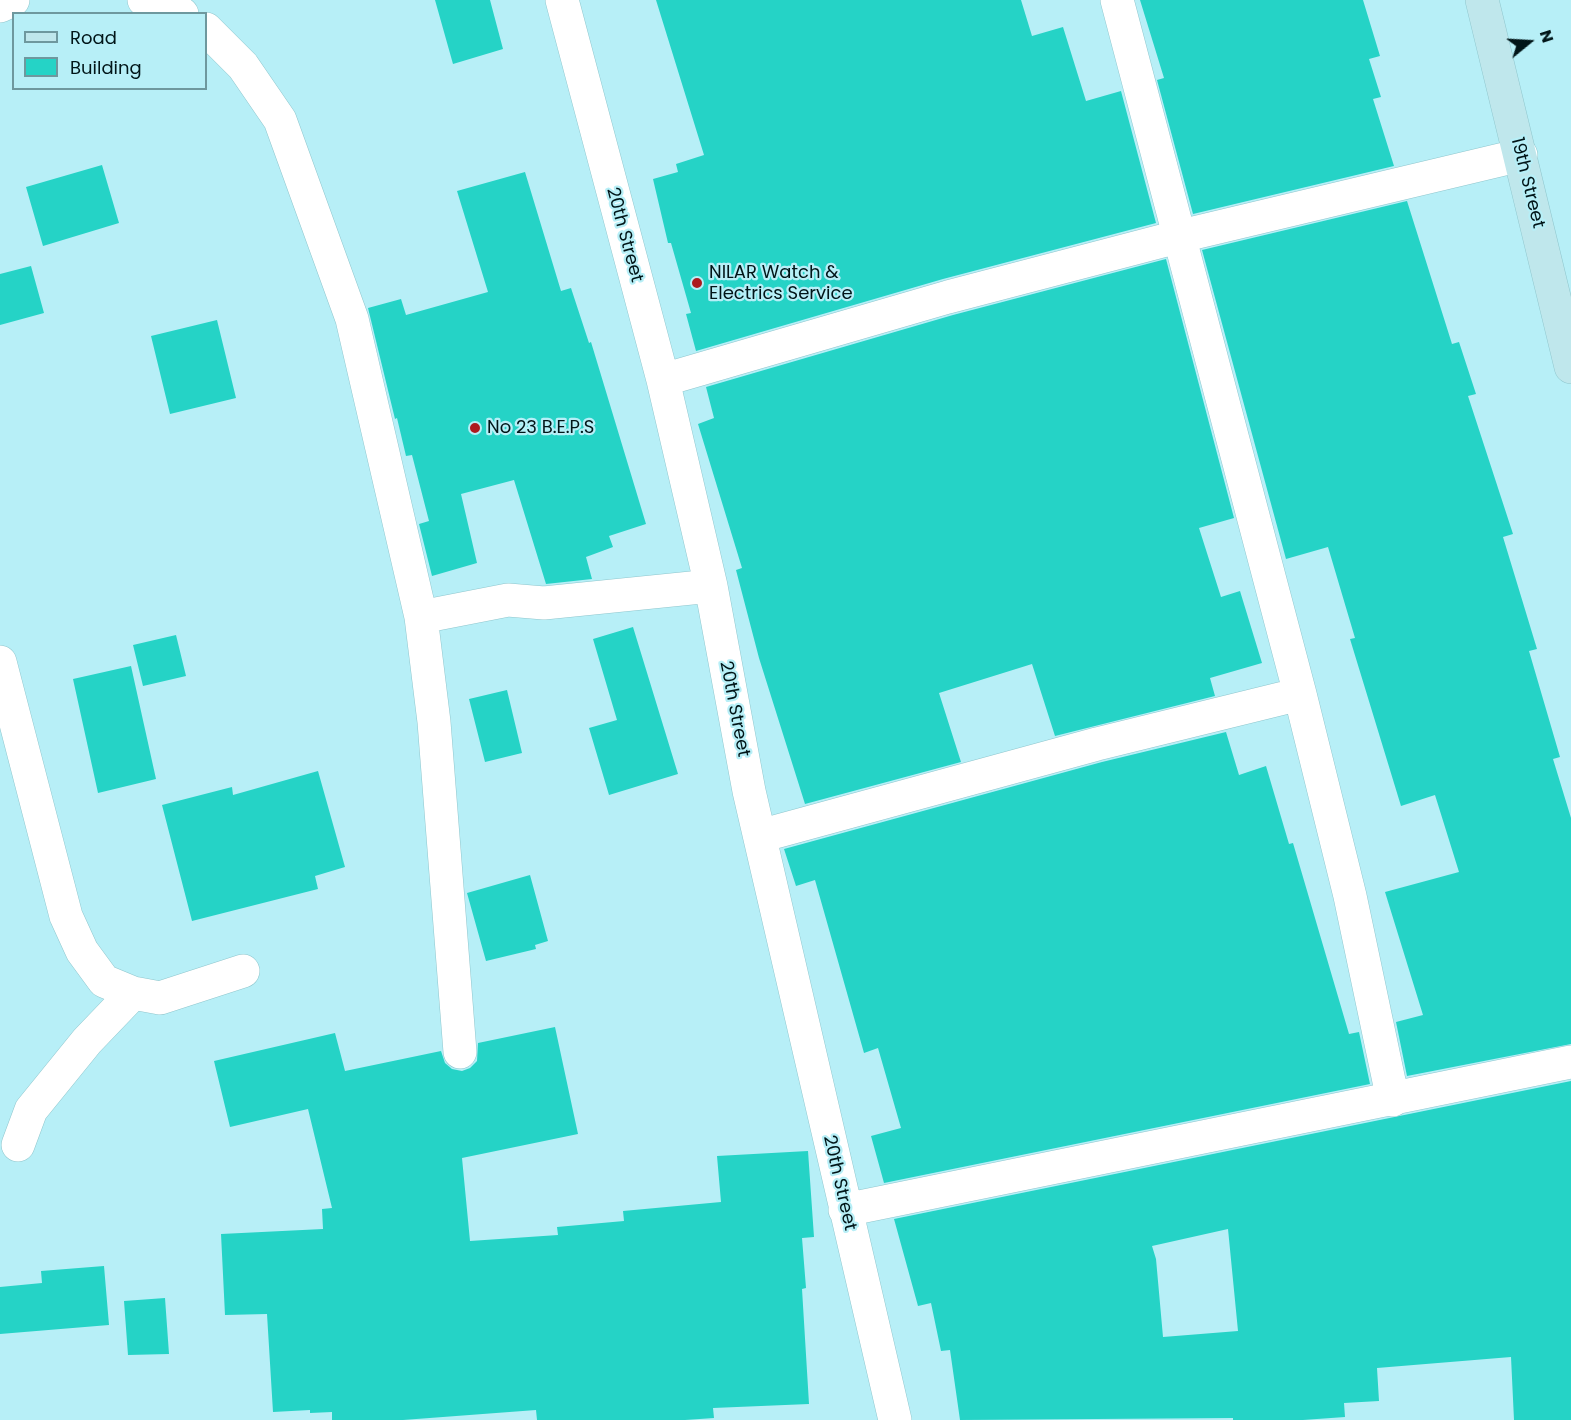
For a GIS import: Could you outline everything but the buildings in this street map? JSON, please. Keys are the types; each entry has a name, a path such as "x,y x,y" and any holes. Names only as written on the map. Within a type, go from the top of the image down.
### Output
{"street":[{"path":"0,6 13,0"},
{"path":"144,0 177,12"},
{"name":"20th Street","path":"562,0 663,380 711,586 760,836 895,1420"},
{"path":"1117,0 1300,693 1350,896 1393,1100"},
{"name":"19th Street","path":"1482,0 1571,367"},
{"path":"207,30 243,66 280,120 352,319 421,617 434,722 460,1052"},
{"path":"663,380 948,297 1181,236 1521,155"},
{"path":"421,617 508,600 544,603 711,586"},
{"path":"0,662 66,916 82,951 104,981 133,993 160,998 243,971"},
{"path":"760,836 1098,744 1300,693"},
{"path":"18,1145 32,1110 87,1041 133,993"},
{"path":"845,1210 1571,1062"}],"place":[{"name":"NILAR Watch & Electrics Service","path":"697,283"},
{"name":"No 23 B.E.P.S","path":"475,428"}]}
